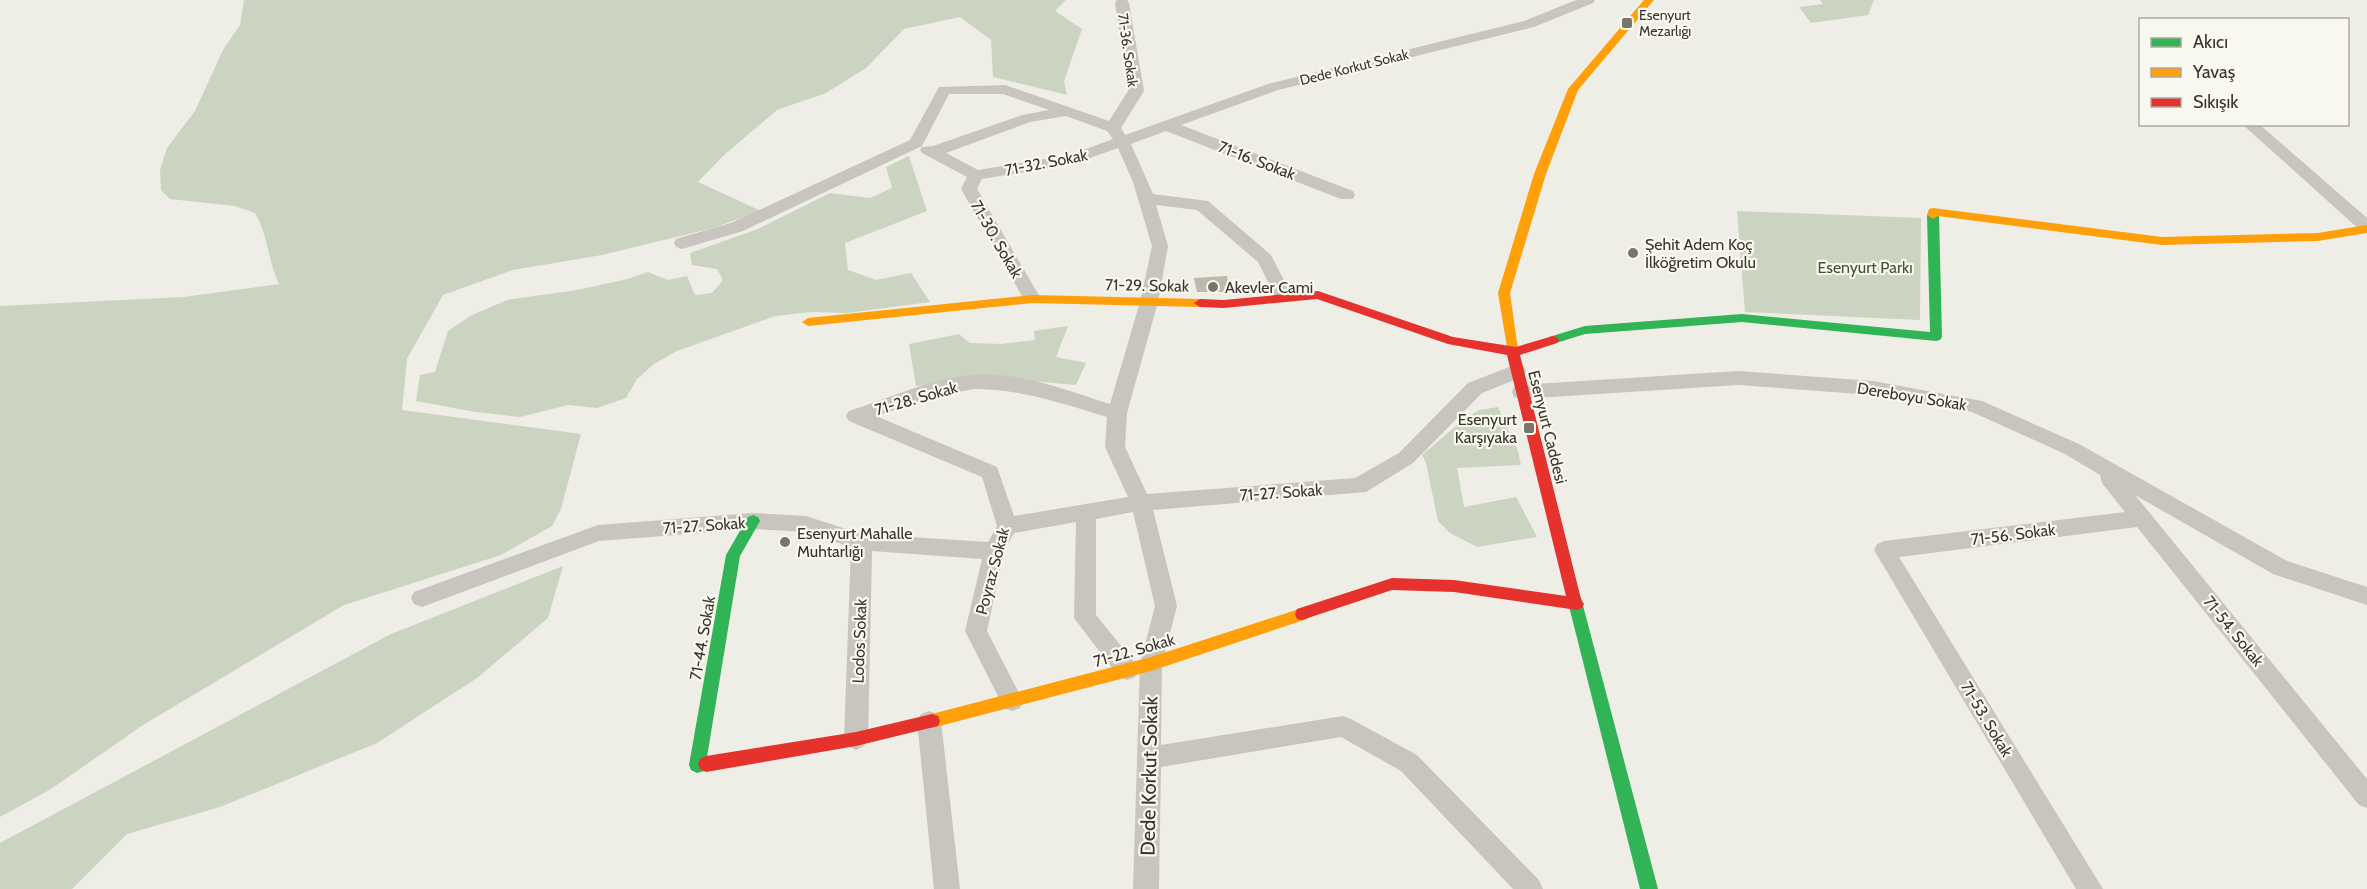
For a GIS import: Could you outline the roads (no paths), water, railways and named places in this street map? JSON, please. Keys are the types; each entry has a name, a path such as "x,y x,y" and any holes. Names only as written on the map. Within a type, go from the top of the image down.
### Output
{"street":[{"name":"Dede Korkut Sokak","path":"1146,889 1151,664 1166,606 1141,503 1115,447 1117,413 1149,302 1160,246 1146,198 1118,136 1168,126 1272,87 1529,24 1588,0"},
{"name":"Esenyurt Caddesi","path":"1648,0 1573,89 1540,174 1504,293 1521,392 1649,889"},
{"name":"71-36. Sokak","path":"1118,136 1136,91 1122,3"},
{"path":"682,243 737,227 916,143 944,90 1005,88 1069,111 1118,136"},
{"path":"933,153 1027,118 1069,111"},
{"name":"71-16. Sokak","path":"1168,126 1347,195"},
{"path":"2251,126 2367,228"},
{"name":"71-32. Sokak","path":"976,175 1073,159 1118,136"},
{"name":"71-30. Sokak","path":"916,143 976,175 969,189 1032,299"},
{"path":"1146,198 1202,205 1265,260 1283,296"},
{"path":"1513,352 1585,330 1742,318 1936,336 1933,212 2162,241 2318,237 2367,228"},
{"name":"71-29. Sokak","path":"808,322 1032,299 1224,304 1283,296 1318,295 1452,341 1513,352"},
{"name":"71-27. Sokak","path":"1007,526 1141,503 1359,486 1406,458 1475,388 1517,371"},
{"name":"Dereboyu Sokak","path":"1521,392 1738,378 1873,388 1975,406 2072,449 2280,568 2367,596"},
{"name":"71-28. Sokak","path":"856,416 953,384 993,382 1036,389 1117,413"},
{"name":"Poyraz Sokak","path":"856,416 990,472 1007,526 994,551 976,631 1012,701"},
{"name":"71-54. Sokak","path":"2100,466 2367,797"},
{"path":"1086,511 1085,618 1127,670"},
{"name":"71-56. Sokak","path":"1884,550 2143,518"},
{"name":"71-27. Sokak","path":"422,598 598,533 753,521 806,524 862,542 994,551"},
{"name":"71-44. Sokak","path":"697,765 733,555 753,521"},
{"name":"Lodos Sokak","path":"856,739 862,542"},
{"name":"71-53. Sokak","path":"1884,550 2090,889"},
{"name":"71-22. Sokak","path":"697,765 856,739 1012,701 1151,664 1392,584 1454,586 1577,604"},
{"path":"929,721 947,889"},
{"path":"1149,758 1343,726 1409,763 1530,889"}],"place":[{"name":"Esenyurt Mezarlığı","path":"1627,23"},
{"name":"Şehit Adem Koç İlköğretim Okulu","path":"1633,253"},
{"name":"Akevler Cami","path":"1213,287"},
{"name":"Esenyurt Karşıyaka","path":"1529,428"},
{"name":"Esenyurt Mahalle Muhtarlığı","path":"785,542"}],"park label":[{"name":"Esenyurt Parkı","path":"1865,267"}]}
